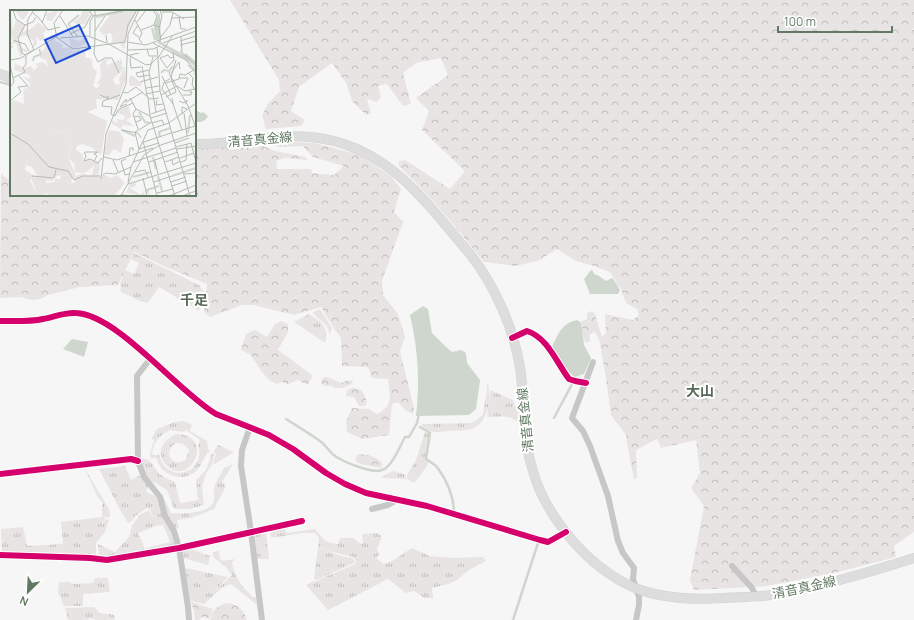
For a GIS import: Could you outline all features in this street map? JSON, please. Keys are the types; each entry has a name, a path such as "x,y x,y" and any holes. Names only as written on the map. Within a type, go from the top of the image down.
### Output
{"main road":[{"path":"0,74 10,78"},
{"name":"清音真金線","path":"196,144 211,144 271,137 300,136 323,138 358,149 383,163 409,184 471,255 486,277 498,300 508,325 519,366 526,442 530,463 539,489 547,505 566,532 586,556 602,570 621,582 637,589 660,595 694,599 756,596 777,594 821,584 914,558"}],"street":[{"path":"0,321 38,320 69,313 86,315 115,330 150,359 181,388 209,410 269,435 345,484 366,493 427,506 548,542 566,532"},
{"path":"512,338 527,331 532,332 545,344 561,369 573,381 586,383"},
{"path":"150,359 137,376 138,461 144,477 160,497 165,516 174,531 179,548 189,620"},
{"path":"594,362 572,418 583,431 590,446 608,496 618,541 623,553 634,568 633,575 639,605 636,620"},
{"path":"250,427 243,445 241,459 262,620"},
{"path":"0,474 131,460 138,461"},
{"path":"372,509 388,505 397,500"},
{"path":"0,555 90,558 107,560 179,548 302,521"},
{"path":"732,566 752,588 756,596"}],"green space":[{"path":"230,0 914,0 914,532 894,546 896,557 834,573 767,586 694,590 690,580 704,506 691,488 700,473 696,440 661,448 657,439 636,450 637,478 634,479 626,435 611,415 599,339 595,332 589,335 591,341 586,343 584,338 580,322 587,319 587,313 592,311 595,314 602,337 606,333 605,314 633,320 639,315 637,309 626,303 621,289 610,272 576,261 557,249 538,261 515,266 484,262 443,212 399,166 399,161 405,160 450,189 465,171 422,130 429,111 416,98 448,75 441,58 416,63 403,73 411,104 403,106 387,84 378,86 381,97 377,102 367,99 371,113 366,115 352,101 346,83 332,63 299,87 291,111 305,120 301,126 266,129 262,116 267,105 280,91 279,80"},
{"path":"293,142 315,143 360,155 392,177 401,189 394,212 403,222 382,281 383,295 398,314 405,337 400,351 414,408 413,414 405,410 398,402 392,404 389,435 362,439 347,432 346,422 352,408 369,409 377,414 386,407 390,400 388,379 372,378 368,367 342,366 341,338 321,307 294,315 253,305 242,305 210,317 204,312 207,284 134,252 118,285 80,287 48,295 41,299 30,300 21,297 0,298 1,173 7,179 10,179 10,196 196,196 196,148 263,146 275,151 306,157 307,160 284,158 276,161 277,169 311,169 312,173 334,175 344,166 313,157 303,146 279,147 269,144"},
{"path":"134,253 199,285 204,292 199,311 159,287 148,303 121,292 120,284 125,270 134,274 139,263 131,259"},
{"path":"320,309 332,328 330,334 326,325 312,313"},
{"path":"309,314 321,322 325,329 325,343 294,322"},
{"path":"281,321 288,324 288,332 278,350 311,374 312,378 308,384 298,380 288,384 282,382 277,384 270,381 261,371 251,355 241,350 246,334 255,330 267,337 275,324"},
{"path":"324,377 341,383 353,380 352,384 342,388 334,388 332,386 322,384 321,380"},
{"path":"488,383 489,403 482,422 477,426 469,430 438,432 432,432 422,427 422,424 470,423 477,420 483,414"},
{"path":"352,388 362,391 367,402 365,406 359,406 354,397 346,396 347,390"},
{"path":"490,390 513,400 519,416 518,423 512,418 508,417 487,417"},
{"path":"183,421 192,425 190,431 207,441 208,449 211,452 207,453 197,470 185,477 170,475 160,467 156,458 151,459 150,454 154,440 151,439 157,429 175,422","holes":["170,430 184,432 186,430 200,440 198,444 199,454 197,463 192,469 177,473 170,470 163,464 159,455 152,454 156,442 163,434"]},
{"path":"425,432 430,434 426,460 429,462 414,483 407,479 407,475 416,460"},
{"path":"177,434 189,437 195,443 197,451 195,459 190,466 183,471 175,471 166,465 161,456 164,443 172,436","holes":["177,443 183,444 189,450 186,459 181,462 173,461 169,454 172,446"]},
{"path":"218,445 234,452 213,465 216,454 213,452"},
{"path":"212,453 215,454 212,464 206,474 202,486 204,505 190,509 174,509 167,490 152,481 164,498 171,513 202,511 212,505 214,500 214,488 224,468 233,464 222,482 226,486 214,509 191,518 177,520 179,528 175,529 146,476 140,458 148,460 161,475 175,482 180,503 198,500 196,480 206,470"},
{"path":"361,454 376,458 383,464 381,468 360,464 355,460 357,455"},
{"path":"125,466 131,480 141,476 150,489 147,488 146,492 155,496 164,512 175,542 175,546 114,558 99,558 98,544 115,552 129,537 132,525 140,515 149,510 154,519 150,509 147,508 128,523 99,469","holes":["163,525 170,542 146,548 146,551 138,533"]},
{"path":"84,467 109,509 110,516 108,518 105,517 101,528 105,519 109,520 105,532 96,543 96,557 41,553 2,553 1,529 23,527 27,546 63,544 61,522 102,517 102,502 97,496"},
{"path":"394,471 406,475 406,479 382,478 384,475"},
{"path":"284,528 287,533 315,529 327,541 338,544 340,538 353,538 361,544 363,542 362,534 376,533 382,536 377,550 380,554 376,558 384,564 392,561 412,548 430,556 453,558 483,557 486,561 469,570 457,580 432,588 433,598 424,598 414,591 406,593 388,579 328,610 306,585 355,564 356,561 353,557 325,550 318,546 319,538 315,533 302,533 271,538 270,532"},
{"path":"266,532 269,559 257,559 255,536 256,534"},
{"path":"318,547 341,556 352,558 355,561 354,563 316,580 314,579"},
{"path":"191,549 210,556 208,565 183,558 182,551"},
{"path":"219,551 220,559 223,561 234,559 234,561 232,561 233,567 237,577 249,593 253,597 256,597 257,605 231,584 223,587 204,604 190,601 185,568 228,577 211,595 232,575 225,566 213,557 213,552"},
{"path":"95,578 108,578 110,592 85,594 83,595 82,606 64,606 58,592 59,582 70,582 72,584 93,583"},
{"path":"191,602 213,609 209,619 202,617 199,620 195,620"},
{"path":"230,603 241,609 247,620 210,620 214,610"},
{"path":"94,607 100,613 114,615 115,620 97,620 90,618 88,620 68,620 65,608"}],"shaded area":[{"path":"196,110 201,113 203,112 208,116 203,121 196,122"},
{"path":"591,270 594,274 606,281 612,278 620,290 618,294 590,294 584,279"},
{"path":"423,306 428,309 432,333 452,352 461,350 466,353 467,363 480,380 476,409 469,415 416,416 418,366 410,315"},
{"path":"577,320 580,322 582,327 584,345 591,358 584,374 575,377 567,371 552,347 564,326"},
{"path":"72,339 88,342 84,357 63,349"}],"waterway":[{"path":"0,82 10,85"},
{"path":"554,418 572,384 575,374"},
{"path":"286,419 320,441 339,458 358,467 377,471 386,468 392,461 405,437 409,437 417,423 419,414"},
{"path":"420,427 430,433 426,459 437,467 443,477 451,493 454,510"},
{"path":"513,620 538,543"}],"cycle path":[{"path":"0,321 32,321 72,313 92,317 110,326 128,340 184,389 216,414 269,435 293,449 326,473 345,484 366,493 427,506 548,542 566,532"},
{"path":"512,338 527,331 534,334 551,351 569,379 586,383"},
{"path":"0,474 131,459 138,461"},
{"path":"0,555 90,558 107,560 179,548 302,521"}],"district":[{"name":"千足","path":"194,299"},
{"name":"大山","path":"700,390"}]}
